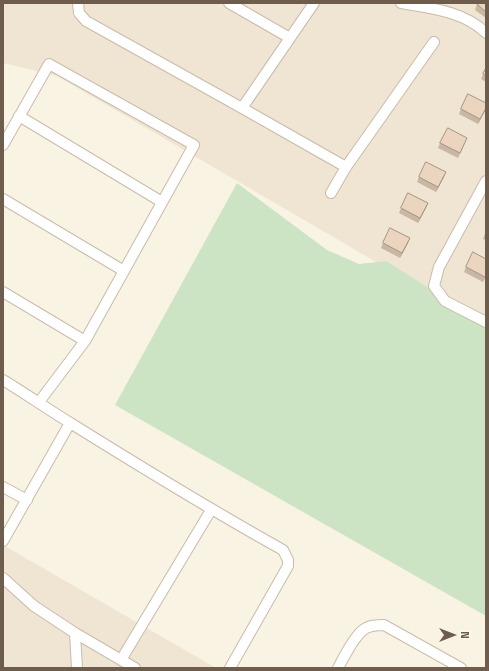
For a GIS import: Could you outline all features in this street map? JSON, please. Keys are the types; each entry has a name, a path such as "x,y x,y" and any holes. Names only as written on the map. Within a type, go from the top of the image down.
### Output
{"street":[{"path":"78,3 79,13 86,20 346,167"},
{"path":"229,3 290,38"},
{"path":"242,108 314,3"},
{"path":"401,3 434,8 460,16 486,32"},
{"path":"331,193 346,167 434,42"},
{"path":"3,145 49,64 194,145 85,341 39,402"},
{"path":"19,116 162,202"},
{"path":"486,181 439,267 434,286 445,301 486,322"},
{"path":"3,199 124,271"},
{"path":"3,292 85,341"},
{"path":"3,380 211,510 283,550 288,560 288,566 230,668"},
{"path":"3,541 70,423"},
{"path":"3,487 27,500"},
{"path":"121,660 211,510"},
{"path":"3,578 34,606 74,633 135,668"},
{"path":"338,668 347,650 363,630 369,626 384,625 461,668"},
{"path":"74,633 77,668"}],"shaded area":[{"path":"3,3 486,3 486,326 57,76 3,63"},
{"path":"3,545 216,668 3,668"}],"green space":[{"path":"237,183 327,250 359,264 386,261 486,324 486,616 115,405"}],"building":[{"path":"486,3 486,12 477,4"},
{"path":"486,68 486,76 483,74"},
{"path":"468,94 486,103 486,108 480,119 461,109"},
{"path":"448,128 467,138 460,153 440,143"},
{"path":"426,162 446,172 438,187 419,177"},
{"path":"408,193 428,203 420,218 401,208"},
{"path":"390,228 410,238 402,253 383,243"},
{"path":"473,252 486,259 485,277 466,267"}]}
